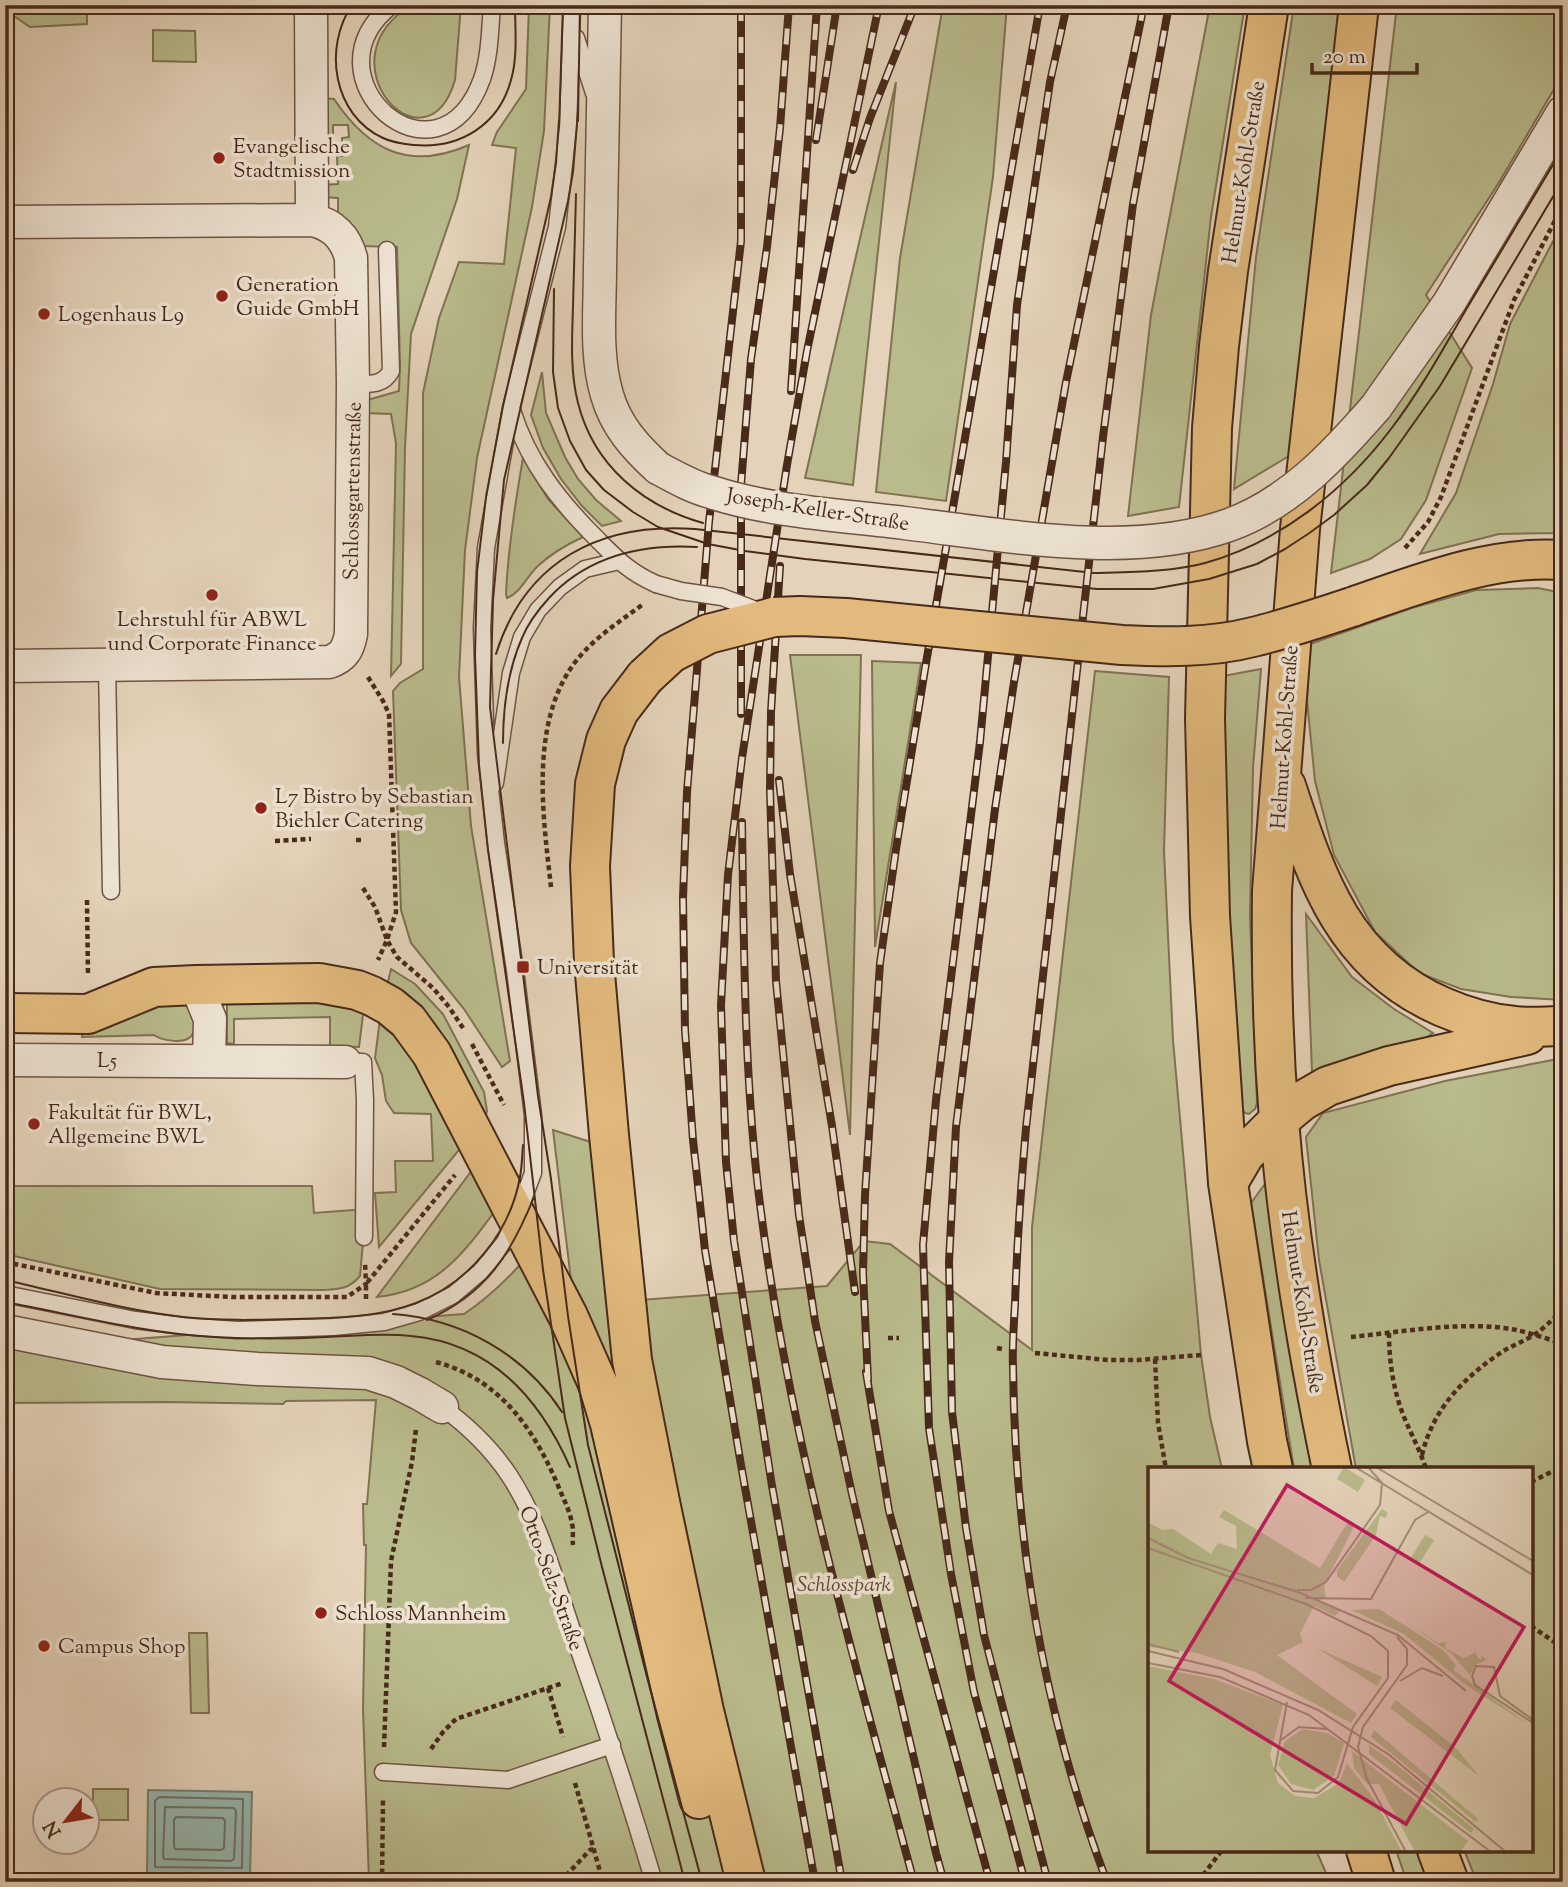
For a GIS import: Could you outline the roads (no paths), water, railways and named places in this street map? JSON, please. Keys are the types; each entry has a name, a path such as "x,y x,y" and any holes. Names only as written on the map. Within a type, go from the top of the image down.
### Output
{"main road":[{"name":"Helmut-Kohl-Straße","path":"1269,5 1227,271 1212,428 1206,718 1209,902 1228,1183 1273,1467"},
{"name":"Helmut-Kohl-Straße","path":"1332,1467 1303,1320 1279,1121 1272,891 1300,529 1359,5"},
{"path":"746,1882 704,1711 632,1360 594,962 590,866 595,784 606,740 619,711 645,677 671,653 708,634 774,617 846,618 1161,647 1252,638 1404,589 1501,563 1534,559 1563,560"},
{"path":"1281,770 1309,852 1329,899 1353,938 1374,963 1427,1000 1457,1013 1483,1021 1515,1026 1563,1027"},
{"path":"5,1013 88,1014 154,987 319,983 357,990 372,996 408,1021 432,1054 568,1316 598,1384 610,1424 677,1715 721,1882"},
{"path":"1228,1183 1245,1154 1279,1121 1302,1101 1328,1086 1389,1066 1563,1027"},
{"path":"1354,1852 1357,1882"},
{"path":"1367,1852 1376,1882"},
{"path":"1438,1852 1449,1882"}],"street":[{"path":"5,222 304,220 312,5"},
{"name":"Joseph-Keller-Straße","path":"605,5 601,366 606,395 619,425 635,447 658,468 709,492 759,505 1016,537 1097,542 1153,541 1193,536 1231,524 1270,505 1302,482 1329,458 1376,407 1449,303 1563,112"},
{"name":"Schlossgartenstraße","path":"107,665 329,663 348,649 351,634 353,384 351,258 344,239 329,225 304,220"},
{"path":"5,666 107,665"},
{"path":"196,985 210,1019 209,1061"},
{"name":"L5","path":"5,1060 345,1062"},
{"name":"Otto-Selz-Straße","path":"5,1331 162,1362 368,1373 396,1382 431,1401"}],"lane":[{"path":"392,5 370,27 361,57 363,77 377,106 391,119 406,127 421,130 436,129 452,121 472,100 482,78 492,5"},
{"path":"5,1294 135,1320 237,1331 367,1325 419,1311 453,1295 480,1272 505,1242 516,1218 533,1173 533,1115 486,752 482,628 486,548 511,408 557,227 568,128 572,5"},
{"path":"572,22 603,117"},
{"path":"353,384 378,383 387,379 391,371 387,250"},
{"path":"511,408 516,424 553,491 572,514 637,576 681,591 722,597 774,617"},
{"path":"492,808 512,673 522,637 538,610 559,587 585,569 619,561"},
{"path":"107,665 111,891"},
{"path":"345,1062 363,1062 365,1237"},
{"name":"Otto-Selz-Straße","path":"431,1401 465,1424 482,1441 521,1494 540,1537 612,1745 654,1882"},
{"path":"383,1772 508,1780 612,1745"}],"water":[{"path":"148,1790 252,1792 250,1877 147,1875"}],"tram line":[{"path":"352,5 343,22 336,60 344,97 353,114 366,127 383,138 414,145 447,143 462,138 475,131 497,110 505,96 515,62 515,5"},
{"path":"559,128 563,5"},
{"path":"578,121 580,5"},
{"path":"578,111 568,201 504,480 493,600 490,707 538,1096 588,1445 702,1882"},
{"path":"559,120 551,197 503,406 486,497 477,572 475,655 479,765 488,850 524,1103 543,1270 565,1418 685,1882"},
{"path":"496,654 509,622 526,594 547,572 571,554 598,541 628,532 695,529 1094,573 1192,566 1233,554 1259,542 1284,528 1331,493 1373,452 1391,429 1431,370 1563,148"},
{"path":"554,289 553,372 558,408 570,441 586,470 604,490 658,527 708,544 805,559 1097,589 1153,589 1209,579 1257,564 1308,534 1367,485 1440,386 1563,180"},
{"path":"576,194 572,355 575,391 586,426 596,446 624,480 660,506 703,523"},
{"path":"503,743 507,690 517,650 524,632 549,598 581,572 617,556 656,548 697,547"},
{"path":"5,1280 138,1310 197,1318 253,1320 340,1317 387,1312 435,1294 453,1283 484,1254 507,1218 515,1198 521,1173 523,1145"},
{"path":"427,1320 448,1310 481,1285 506,1254 534,1197"},
{"path":"5,1302 135,1328 188,1335 229,1338 390,1335 440,1341 488,1362 509,1378 543,1418 570,1467"},
{"path":"393,1314 443,1323 489,1343 529,1373 547,1391 562,1412"}],"railway":[{"path":"741,5 741,241 709,522 687,792 683,898 685,1030 705,1250 815,1882"},
{"path":"741,714 741,485 751,359 780,128 789,5"},
{"path":"791,391 817,5"},
{"path":"816,140 837,5"},
{"path":"842,1882 772,1486 734,1241 726,1162 721,1005 728,875 742,758 787,465 807,351 879,5"},
{"path":"853,170 870,118 915,5"},
{"path":"868,1380 863,1273 865,1195 880,963 925,669 1040,5"},
{"path":"1025,1882 974,1692 951,1574 929,1428 923,1245 936,1100 980,742 1006,462 1017,305 1050,82 1067,5"},
{"path":"1048,1882 984,1635 966,1528 952,1412 949,1262 956,1127 995,809 1014,682 1066,382 1144,5"},
{"path":"1107,1882 1066,1756 1037,1629 1020,1499 1013,1343 1026,1128 1103,437 1133,204 1169,5"},
{"path":"780,566 771,712 770,790 776,981 799,1215 815,1321 852,1494 944,1882"},
{"path":"779,780 790,874 832,1126 855,1292"},
{"path":"742,822 751,1115 773,1297 806,1465 826,1549 914,1882"},
{"path":"866,1372 889,1511 990,1882"}],"place":[{"name":"Evangelische Stadtmission","path":"219,158"},
{"name":"Generation Guide GmbH","path":"222,296"},
{"name":"Logenhaus L9","path":"44,314"},
{"name":"Lehrstuhl für ABWL und Corporate Finance","path":"212,595"},
{"name":"L7 Bistro by Sebastian Biehler Catering","path":"261,808"},
{"name":"Universität","path":"523,967"},
{"name":"Fakultät für BWL, Allgemeine BWL","path":"34,1124"},
{"name":"Schloss Mannheim","path":"321,1613"},
{"name":"Campus Shop","path":"44,1646"}],"park label":[{"name":"Schlosspark","path":"844,1584"}]}
